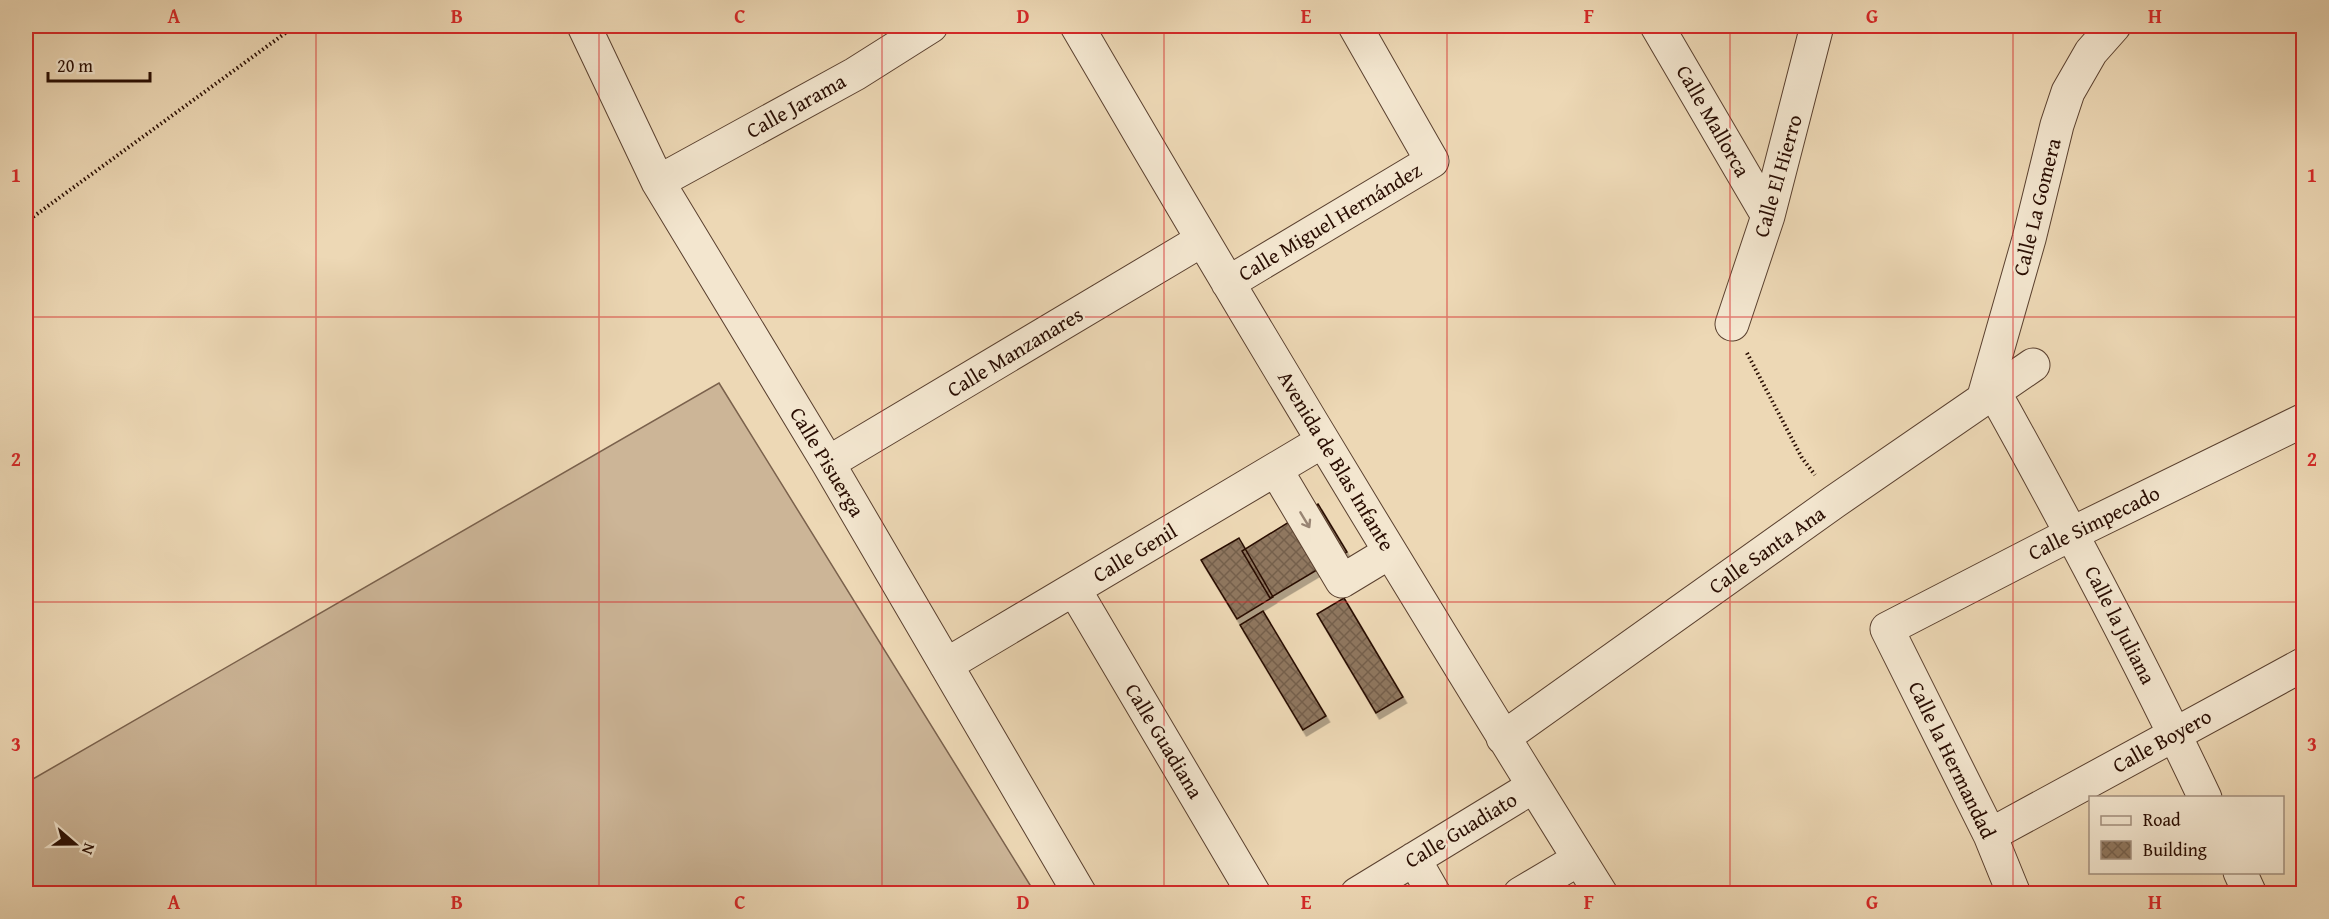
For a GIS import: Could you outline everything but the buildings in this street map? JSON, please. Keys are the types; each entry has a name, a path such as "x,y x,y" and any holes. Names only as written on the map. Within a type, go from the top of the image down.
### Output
{"street":[{"name":"Calle Pisuerga","path":"585,26 658,182 828,463 1080,894"},
{"name":"Calle Jarama","path":"658,182 855,74 931,26"},
{"name":"Avenida de Blas Infante","path":"1077,26 1202,240 1390,552 1601,894"},
{"name":"Calle Miguel Hernández","path":"1228,283 1432,161 1355,26"},
{"name":"Calle Mallorca","path":"1658,26 1768,216"},
{"name":"Calle El Hierro","path":"1732,324 1768,216 1817,26"},
{"name":"Calle La Gomera","path":"1988,396 2057,125 2068,92 2091,52 2114,26"},
{"name":"Calle Manzanares","path":"828,463 1202,240"},
{"name":"Calle Santa Ana","path":"1503,738 1834,502 2033,365"},
{"name":"Calle la Juliana","path":"1988,396 2073,533 2204,796"},
{"name":"Calle Simpecado","path":"1887,629 2073,533 2304,420"},
{"name":"Calle Genil","path":"946,665 1323,441"},
{"path":"1275,470 1342,581 1390,552"},
{"name":"Calle Guadiana","path":"1074,589 1254,894"},
{"name":"Calle la Hermandad","path":"1887,629 1990,835 2014,894"},
{"name":"Calle Boyero","path":"1990,835 2304,664"},
{"name":"Calle Guadiato","path":"1357,894 1534,786"},
{"path":"1414,859 1434,894"},
{"path":"1520,894 1579,859"},
{"path":"2240,874 2250,894"}],"path":[{"path":"26,222 295,26"},
{"path":"1732,324 1802,458 1834,502"}],"shaded area":[{"path":"719,383 1035,893 26,893 26,783"}]}
